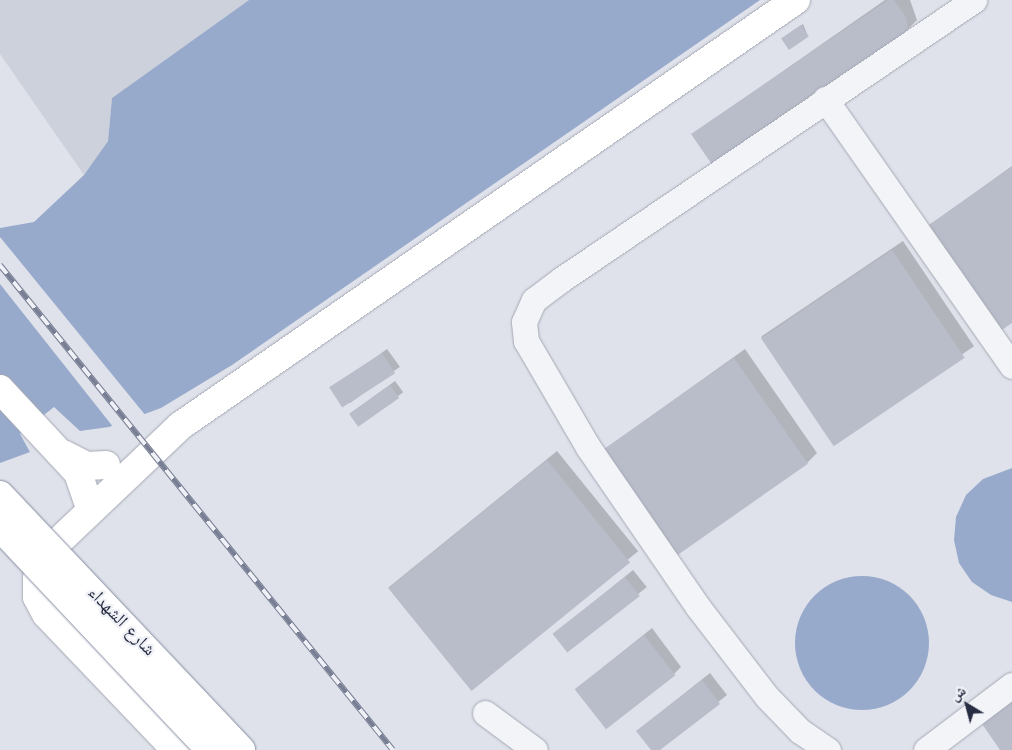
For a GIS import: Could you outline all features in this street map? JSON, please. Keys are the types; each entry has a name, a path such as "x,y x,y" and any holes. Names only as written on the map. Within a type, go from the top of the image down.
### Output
{"main road":[{"path":"176,750 57,629 37,596 37,578 45,559 95,506 180,426 796,0"},
{"path":"0,389 62,453 84,485 95,506"},
{"path":"95,506 98,478 106,465 150,434 180,426"},
{"path":"62,453 78,464 106,465"},
{"name":"شارع الشهداء","path":"0,495 241,750"},
{"name":"شارع الشهداء","path":"0,528 210,750"}],"lane":[{"path":"828,750 800,730 767,697 698,607 588,447 526,342 524,322 534,300 562,279 825,99 974,0"},
{"path":"825,99 1012,366"},
{"path":"926,750 1012,685"},
{"path":"485,713 535,750"}],"shaded area":[{"path":"0,0 249,0 112,98 108,141 84,175 0,54"}],"water":[{"path":"249,0 760,0 232,365 161,408 109,427 80,431 54,407 20,434 30,452 0,463 0,228 34,222 84,175 108,141 112,98"},
{"path":"1012,468 1012,602 991,595 972,582 959,563 954,540 956,517 966,495 983,479"},
{"path":"862,576 888,581 910,595 924,617 929,643 924,669 910,691 888,705 862,710 836,705 814,691 800,669 795,643 800,617 814,595 836,581"}],"pier":[{"path":"0,237 146,416 114,428 0,284"}],"building":[{"path":"888,0 894,0 906,17 908,31 724,182 691,134"},
{"path":"801,25 809,37 789,50 781,38"},
{"path":"1012,167 1012,323 996,334 923,229"},
{"path":"892,250 965,358 834,446 761,338"},
{"path":"382,353 395,373 342,407 329,387"},
{"path":"734,358 808,464 674,557 600,451"},
{"path":"390,385 399,398 358,427 349,414"},
{"path":"547,460 630,563 472,691 388,588"},
{"path":"625,577 640,596 567,653 553,634"},
{"path":"644,635 675,675 606,729 575,689"},
{"path":"702,680 720,704 660,750 651,750 636,731"},
{"path":"1012,694 1012,750 1000,750 978,718"}],"railway":[{"path":"0,265 393,750"}]}
